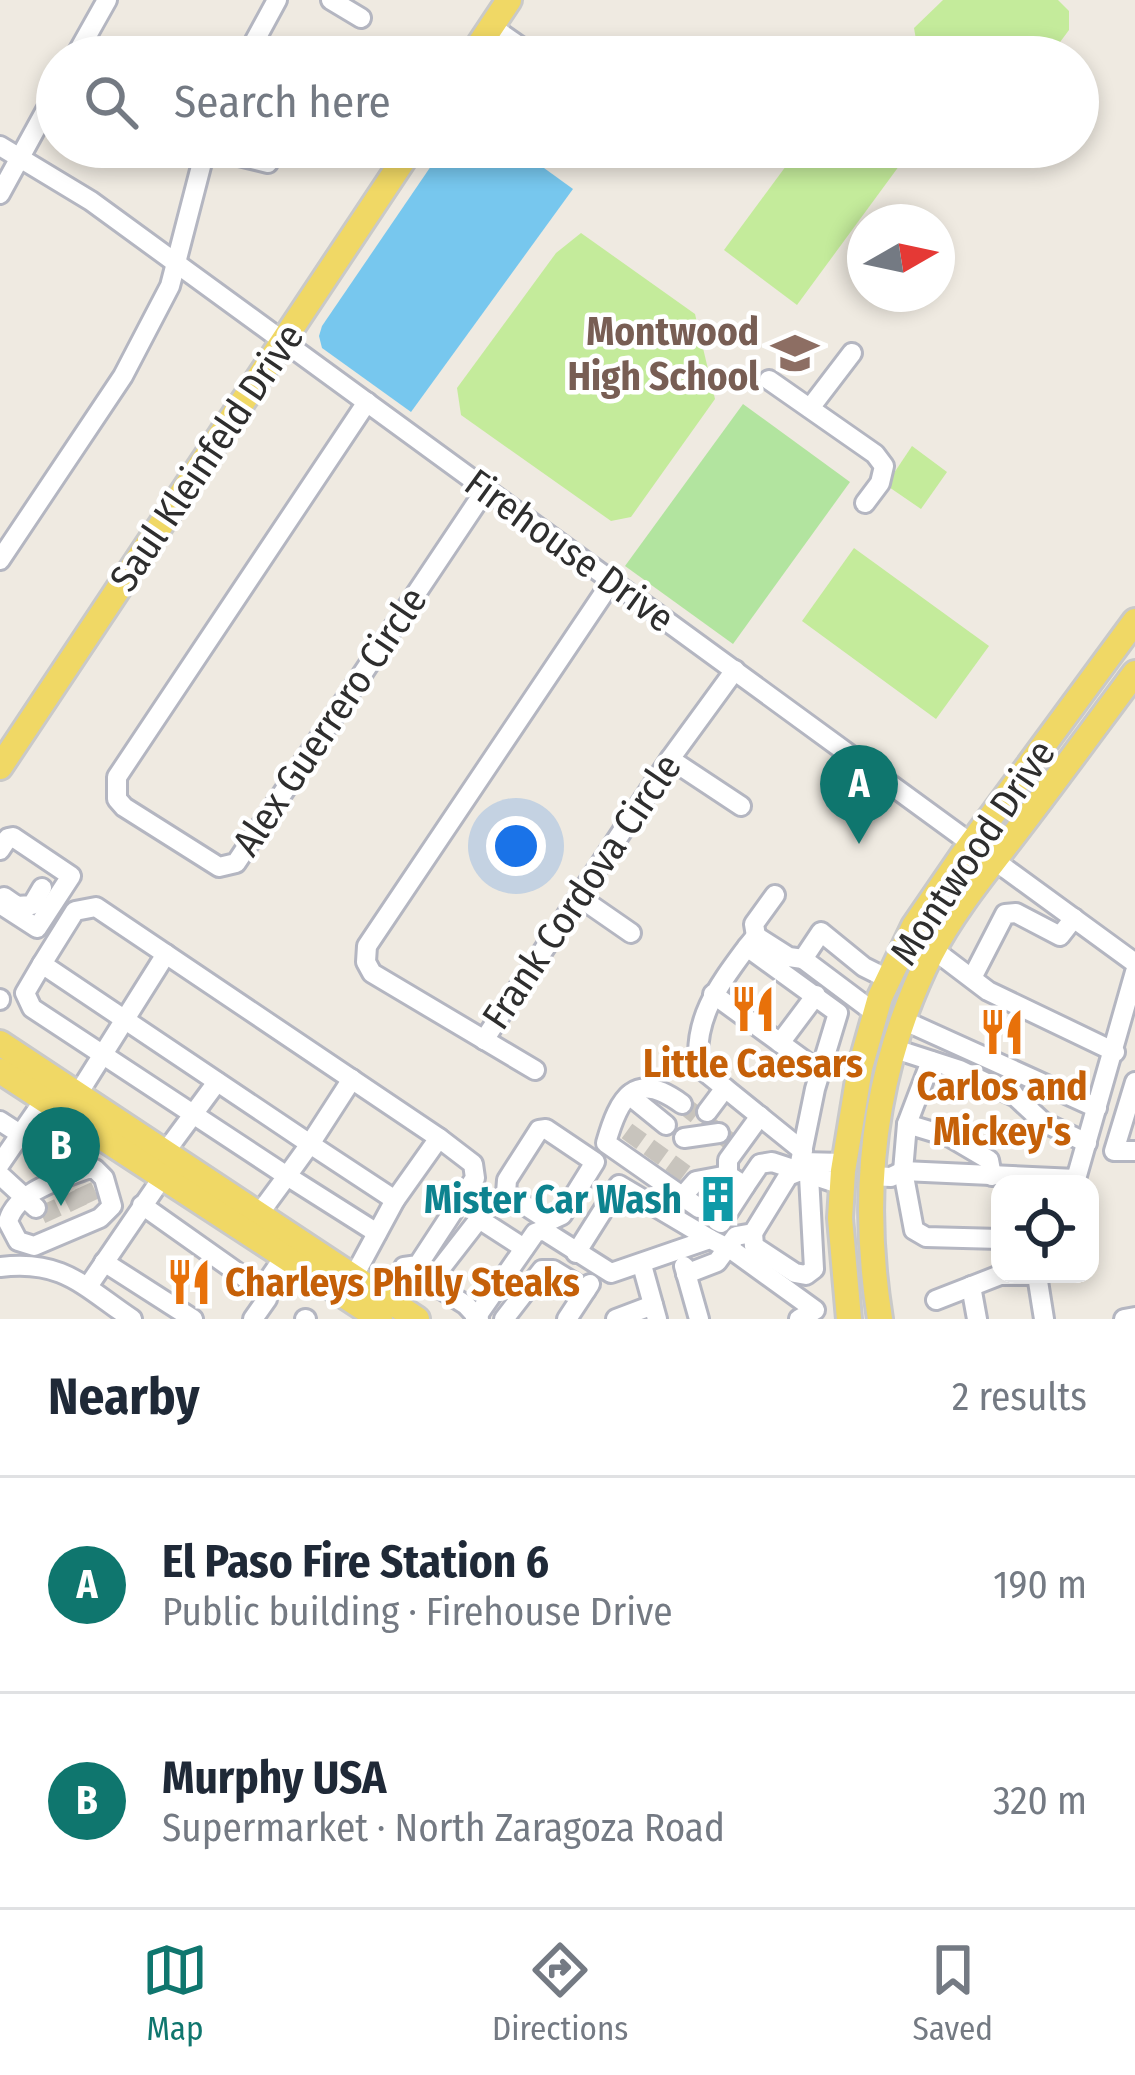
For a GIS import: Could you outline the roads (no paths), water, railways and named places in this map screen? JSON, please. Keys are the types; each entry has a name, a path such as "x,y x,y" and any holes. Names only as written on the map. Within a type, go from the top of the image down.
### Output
{"main road":[{"path":"486,36 509,0"},
{"name":"Saul Kleinfeld Drive","path":"0,767 398,168"},
{"name":"Montwood Drive","path":"854,1317 855,1280 842,1268 843,1173 867,1038 888,979 914,926 971,843 1130,638"},
{"name":"Montwood Drive","path":"880,1319 870,1256 870,1176 879,1113 905,1021 934,950 1135,673"},
{"path":"0,1043 354,1276 384,1308"},
{"path":"0,1071 284,1257 384,1308 417,1319"},
{"path":"102,1138 132,1144 151,1154 166,1151"},
{"path":"163,1178 177,1172 222,1198 249,1207"},
{"path":"843,1173 870,1176"}],"street":[{"path":"86,36 106,0"},
{"path":"257,36 277,0"},
{"path":"331,0 361,18"},
{"path":"492,27 505,36"},
{"path":"0,194 36,127"},
{"name":"Firehouse Drive","path":"0,146 36,166"},
{"name":"Firehouse Drive","path":"39,168 178,264 1135,962"},
{"path":"0,560 123,376 178,264 201,168"},
{"path":"810,408 852,353"},
{"path":"770,380 875,454 884,466 880,483 865,503"},
{"name":"Alex Guerrero Circle","path":"367,402 117,777 117,799 124,807 219,867 236,863 486,489"},
{"name":"Frank Cordova Circle","path":"613,581 368,946 366,962 373,973 484,1040 670,759 735,670"},
{"path":"670,759 741,806"},
{"path":"0,904 37,928 71,877 49,876 14,837 2,840"},
{"path":"0,895 17,905 32,905 49,876"},
{"path":"775,895 754,924 751,942 712,994 696,1041 699,1067 676,1107 660,1088 637,1091 606,1143 717,1199 807,1315 854,1317"},
{"path":"579,897 631,933"},
{"path":"96,907 473,1164 475,1178 418,1265 404,1267 374,1239 287,1176 27,1001 25,993 75,911 96,907"},
{"path":"972,978 1005,914 1016,913 1060,936 1074,918"},
{"path":"802,959 820,932 864,967 888,979"},
{"path":"751,942 802,959 875,1012"},
{"path":"699,1067 760,1116 799,1168 811,1200 813,1224 814,1269 806,1275 795,1273 754,1246 753,1233 799,1168 838,1013 751,942"},
{"path":"934,950 988,991 1115,1052"},
{"path":"79,1094 166,954"},
{"path":"42,964 395,1200"},
{"path":"1077,1175 1135,972"},
{"path":"712,994 820,1072"},
{"path":"780,1043 815,995"},
{"path":"905,1021 1097,1108"},
{"path":"833,1028 867,1038"},
{"path":"484,1040 535,1070"},
{"path":"895,1049 1016,1097 1043,1122 1087,1143"},
{"path":"931,1061 907,1124 903,1171 914,1230 926,1237 991,1239"},
{"path":"249,1207 287,1176 352,1079"},
{"path":"166,1151 217,1082"},
{"path":"1135,1082 1114,1151 1135,1151"},
{"path":"703,1128 725,1088"},
{"path":"814,1095 854,1102"},
{"path":"0,1164 6,1128 44,1100"},
{"path":"686,1274 717,1262 717,1199 728,1160 760,1116"},
{"path":"907,1124 950,1137 989,1160 992,1175"},
{"path":"524,1248 479,1219 430,1282 466,1305 477,1318 536,1233 546,1225 562,1215 595,1162 546,1129 539,1130 507,1180 506,1192 546,1225 576,1253 611,1274 680,1250 717,1199 760,1164 843,1173"},
{"path":"354,1276 395,1200 439,1138"},
{"path":"95,1168 104,1178 112,1205 25,1246 6,1234 10,1211 36,1200 95,1168"},
{"path":"870,1176 891,1177 903,1171 991,1176"},
{"path":"0,1175 36,1200"},
{"path":"89,1285 163,1178"},
{"path":"576,1253 619,1185 717,1199"},
{"path":"717,1199 736,1237 753,1233"},
{"path":"142,1205 262,1289 267,1299 253,1319"},
{"path":"813,1224 816,1217 825,1215 840,1223"},
{"path":"90,1217 122,1235"},
{"path":"53,1269 54,1233"},
{"path":"680,1250 698,1319"},
{"path":"262,1289 284,1257"},
{"path":"104,1262 193,1319"},
{"path":"0,1268 26,1264 53,1269 89,1285 132,1319"},
{"path":"618,1318 655,1312 642,1264"},
{"path":"384,1308 404,1267"},
{"path":"504,1319 542,1270 553,1270 586,1290"},
{"path":"568,1319 599,1270"},
{"path":"936,1300 1000,1275 1036,1275 1044,1319"},
{"path":"971,1286 976,1319"},
{"path":"1124,1319 1135,1317"}],"water":[{"path":"430,168 544,168 573,189 411,412 322,348 322,326"}],"tunnel":[{"path":"682,1104 737,1147"},
{"path":"627,1131 686,1174"},
{"path":"83,1186 94,1210"},
{"path":"710,1191 728,1205"},
{"path":"71,1192 82,1215"},
{"path":"46,1203 57,1227"}],"place":[{"name":"Montwood High School","path":"795,353"},
{"name":"El Paso Fire Station 6","path":"859,844"},
{"name":"Little Caesars","path":"753,1009"},
{"name":"Carlos and Mickey's","path":"1002,1032"},
{"name":"Mister Car Wash","path":"718,1199"},
{"name":"Murphy USA","path":"61,1206"},
{"name":"Charleys Philly Steaks","path":"189,1282"}]}
